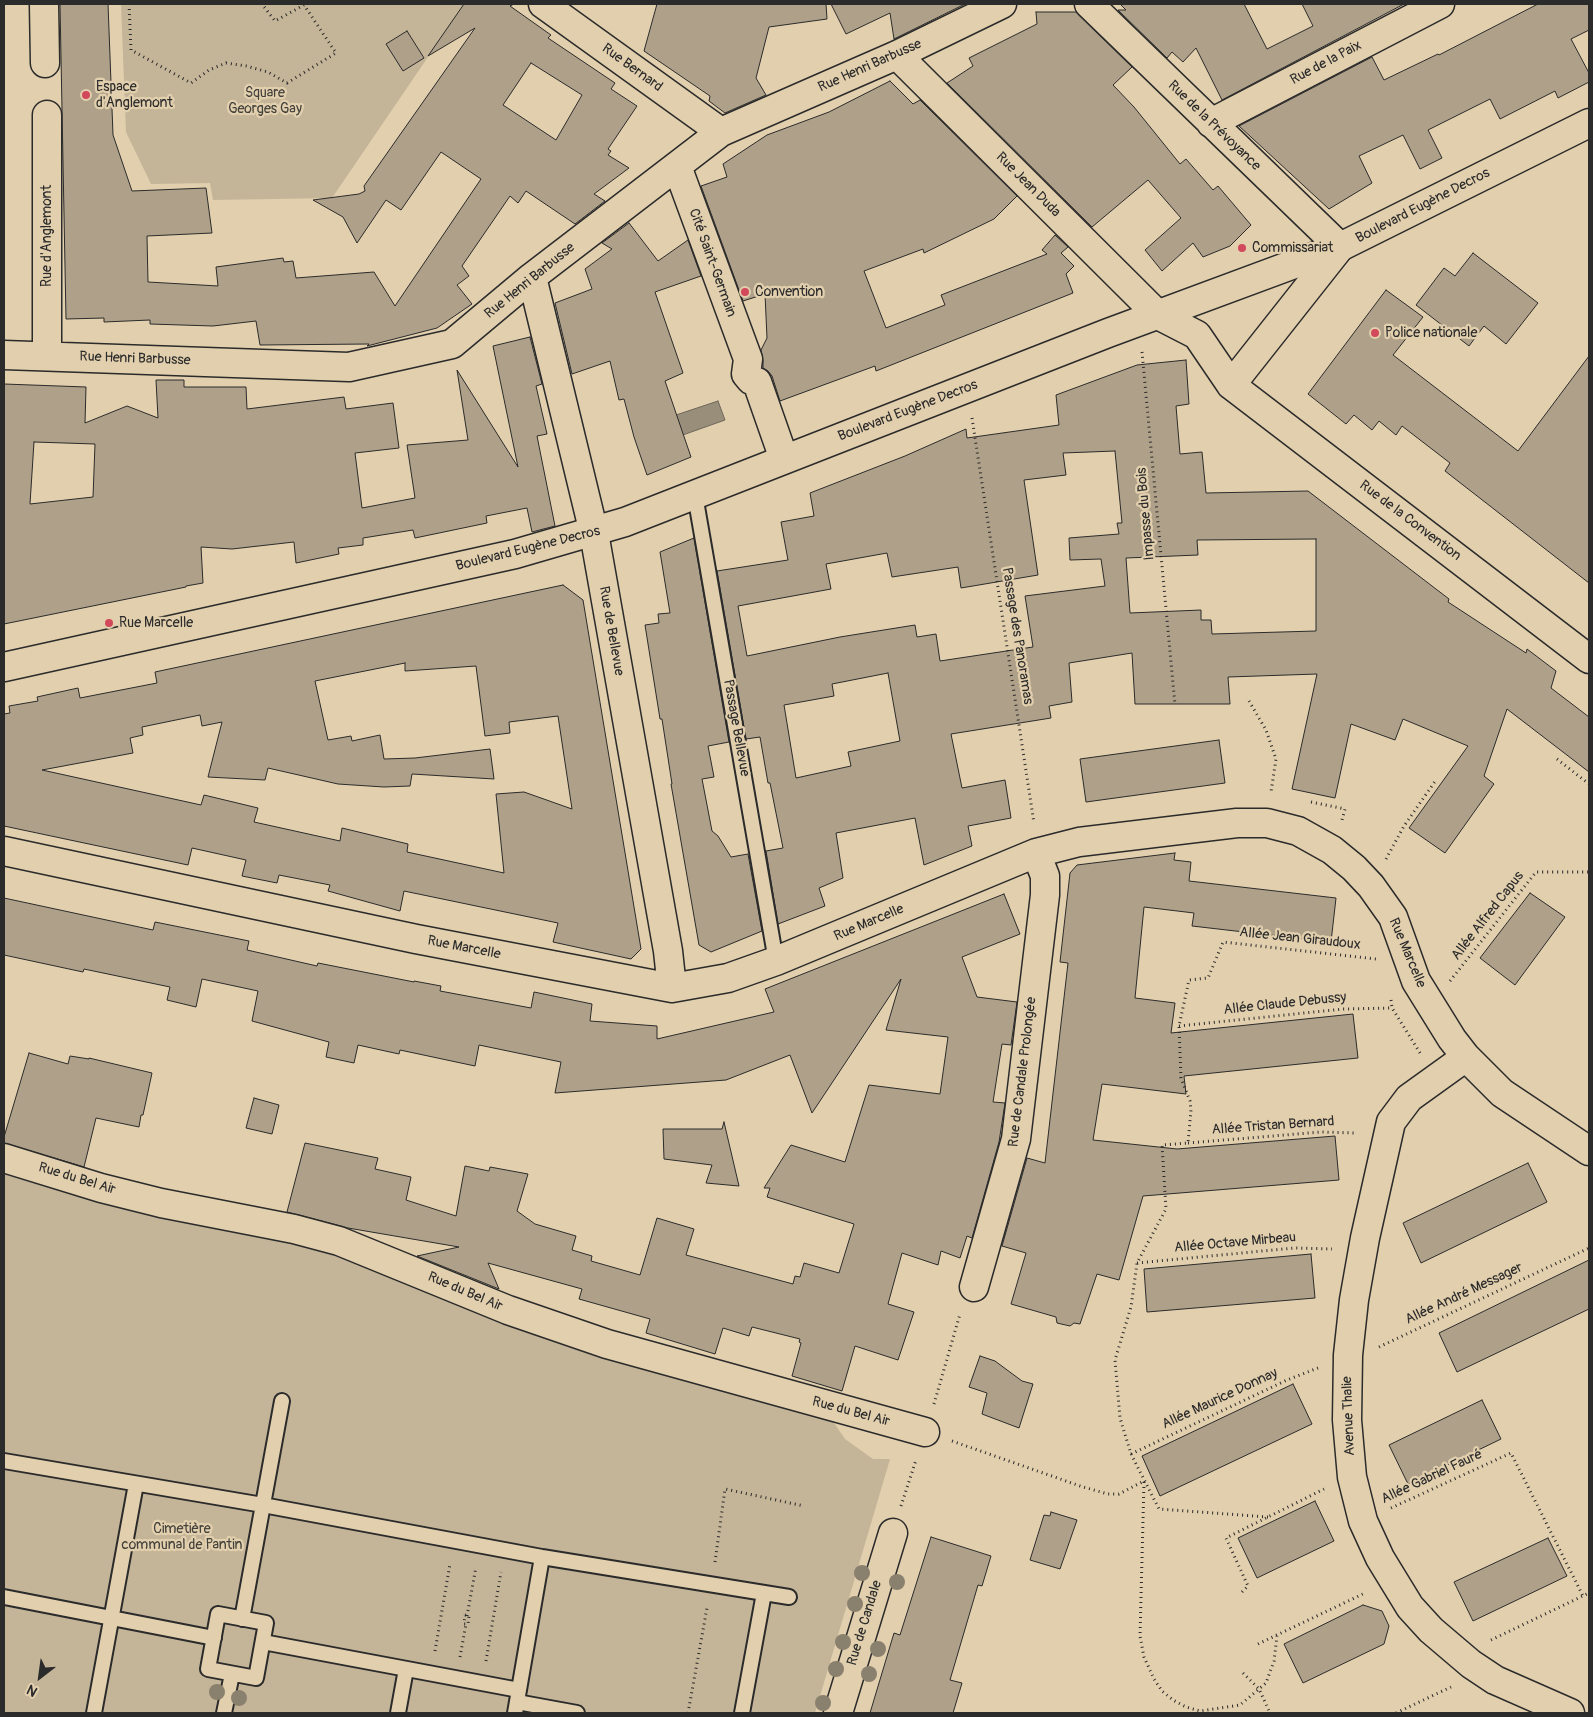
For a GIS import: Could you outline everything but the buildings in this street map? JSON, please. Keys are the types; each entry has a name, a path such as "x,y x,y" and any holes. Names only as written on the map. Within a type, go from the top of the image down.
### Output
{"street":[{"path":"44,4 45,63"},
{"name":"Rue Bernard","path":"543,4 721,132"},
{"name":"Rue Henri Barbusse","path":"4,355 349,366 452,344 532,277 721,132 897,55 1002,4"},
{"name":"Rue de la Prévoyance","path":"1089,4 1340,247"},
{"name":"Rue de la Paix","path":"1212,123 1440,4"},
{"name":"Rue Jean Duda","path":"897,55 1149,319"},
{"name":"Rue d'Anglemont","path":"47,115 47,356"},
{"name":"Boulevard Eugène Decros","path":"4,667 515,554 594,533 968,388 1340,247 1589,123"},
{"name":"Cité Saint-Germain","path":"677,166 784,460"},
{"path":"1230,385 1340,247"},
{"name":"Rue de Bellevue","path":"532,277 594,533 668,951 672,988"},
{"name":"Rue de la Convention","path":"1149,319 1197,335 1230,385 1589,659"},
{"name":"Rue Marcelle","path":"4,851 416,939 672,988 728,978 776,961 1036,853 1079,842 1237,823 1266,823 1298,831 1332,850 1354,868 1371,886 1393,917 1416,981 1452,1039 1466,1057 1502,1093 1589,1150"},
{"name":"Rue de Candale Prolongée","path":"968,1296 1016,1139 1045,895 1045,876 1036,853"},
{"name":"Avenue Thalie","path":"1466,1057 1409,1098 1391,1122 1365,1238 1354,1300 1348,1355 1347,1420 1351,1467 1363,1521 1380,1558 1410,1607 1431,1630 1470,1664 1495,1680 1570,1713"},
{"name":"Rue du Bel Air","path":"4,1158 101,1188 161,1203 294,1229 339,1242 508,1310 607,1344 925,1432"},
{"name":"Rue de Candale","path":"838,1713 892,1533"}],"lane":[{"name":"Passage Bellevue","path":"695,495 776,961"},
{"path":"242,1619 282,1401"},
{"path":"4,1461 263,1505 542,1557 789,1597"},
{"path":"94,1713 136,1484"},
{"path":"517,1702 542,1557"},
{"path":"742,1713 764,1593"},
{"path":"4,1598 214,1638"},
{"path":"218,1614 242,1619 266,1623 256,1678 208,1669 218,1614"},
{"path":"263,1642 406,1669 517,1702 577,1713"},
{"path":"398,1713 406,1669"},
{"path":"224,1713 232,1674"}],"path":[{"path":"129,4 132,50 191,83 209,70 226,63 268,72 287,83 336,53 304,6 274,21 262,4"},
{"name":"Impasse du Bois","path":"1149,319 1174,704"},
{"name":"Passage des Panoramas","path":"968,388 1035,826"},
{"path":"1249,701 1266,730 1276,759 1266,823"},
{"path":"1556,759 1589,784"},
{"path":"1371,886 1404,826 1436,780"},
{"name":"Allée Alfred Capus","path":"1449,983 1536,872 1589,872"},
{"name":"Allée Jean Giraudoux","path":"1179,1026 1188,980 1208,978 1223,942 1374,959"},
{"path":"1390,998 1392,1008 1423,1057"},
{"name":"Allée Claude Debussy","path":"1179,1026 1343,1009 1392,1008"},
{"path":"1179,1026 1181,1078 1190,1101 1191,1110 1188,1143"},
{"name":"Allée Tristan Bernard","path":"1137,1264 1166,1209 1162,1145 1321,1132 1360,1133"},
{"name":"Allée Octave Mirbeau","path":"1137,1264 1294,1248 1336,1250"},
{"name":"Allée André Messager","path":"1348,1355 1370,1352 1589,1248"},
{"path":"1137,1264 1131,1307 1115,1360 1120,1418 1131,1454 1144,1481 1159,1509 1268,1517"},
{"path":"892,1533 968,1296"},
{"name":"Allée Maurice Donnay","path":"1131,1454 1287,1380 1319,1368"},
{"path":"925,1432 1108,1494 1118,1494 1144,1481"},
{"name":"Allée Gabriel Fauré","path":"1363,1521 1511,1453 1583,1596"},
{"path":"1144,1481 1140,1636 1144,1657 1162,1691 1186,1708 1200,1711 1240,1705 1266,1683 1274,1661 1277,1636"},
{"path":"1242,1592 1248,1586 1226,1538 1325,1489"},
{"path":"433,1660 454,1541"},
{"path":"459,1666 466,1624 464,1624 465,1615 467,1616 479,1546"},
{"path":"484,1670 505,1550"},
{"path":"1258,1644 1368,1592"},
{"path":"1470,1664 1492,1639 1589,1593"},
{"path":"1243,1673 1259,1689 1270,1713"},
{"path":"1396,1713 1452,1686"}],"green space":[{"name":"Square Georges Gay","path":"121,4 464,4 332,198 213,200 210,183 151,184 126,132"},
{"name":"Cimetière communal de Pantin","path":"4,1167 367,1259 509,1326 832,1420 845,1439 873,1459 890,1459 815,1713 4,1713"}],"shaded area":[{"path":"718,401 725,420 680,436 673,416"}],"place":[{"name":"Espace d'Anglemont","path":"86,95"},
{"name":"Commissariat","path":"1242,248"},
{"name":"Convention","path":"745,292"},
{"name":"Police nationale","path":"1375,333"},
{"name":"Rue Marcelle","path":"109,623"}]}
